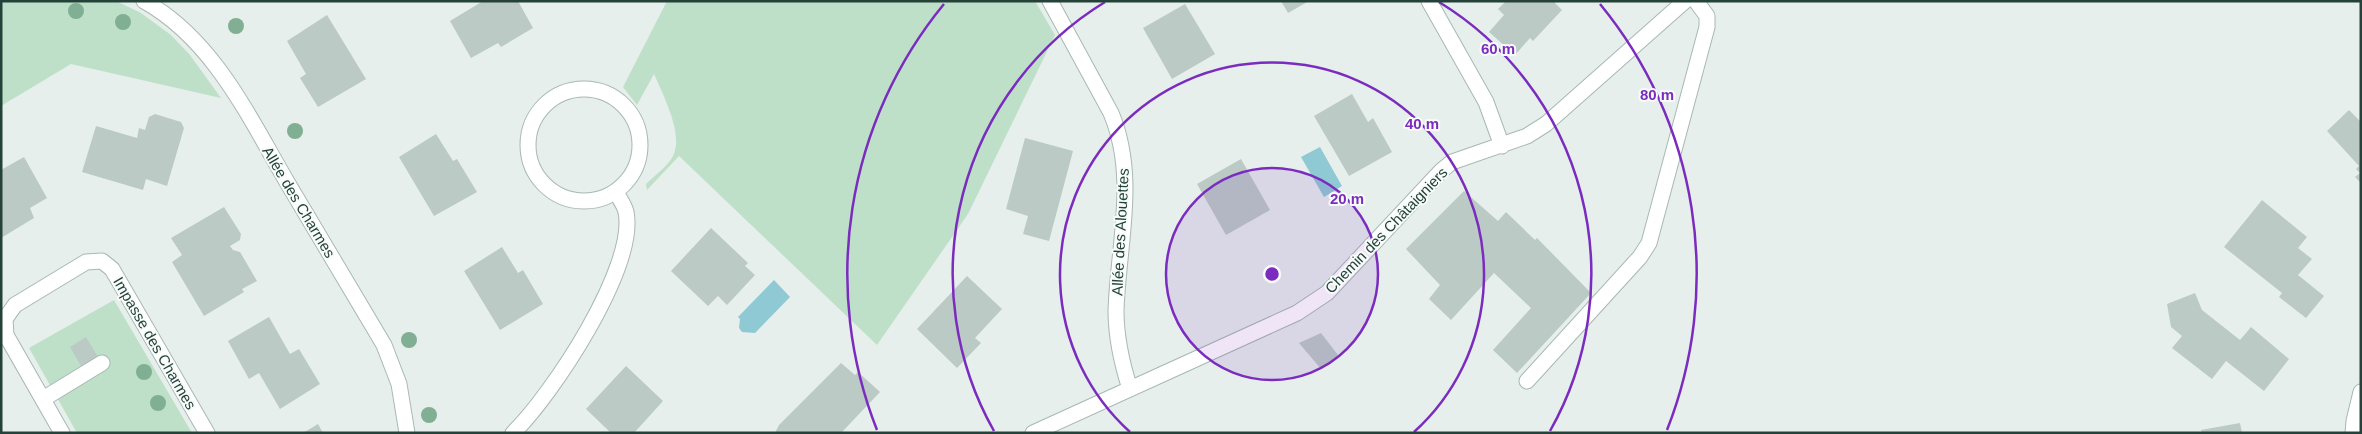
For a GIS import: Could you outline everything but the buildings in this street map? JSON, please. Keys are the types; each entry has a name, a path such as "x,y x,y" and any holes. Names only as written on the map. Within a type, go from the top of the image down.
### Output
{"street":[{"name":"Allée des Charmes","path":"144,1 160,10 200,45 232,90 384,345 399,384 407,433"},
{"name":"Allée des Alouettes","path":"1050,1 1111,113 1119,132 1126,186 1116,312 1120,352 1130,390"},
{"path":"1429,1 1486,102 1502,146"},
{"name":"Chemin des Châtaigniers","path":"1033,433 1297,313 1327,293 1441,171 1452,162 1527,136 1546,124 1685,1"},
{"path":"1527,381 1640,257 1649,243 1707,27 1707,16 1696,1"},
{"path":"574,89 593,89 612,95 627,107 637,124 641,143 638,162 629,178 616,192 600,199 582,202 565,198 549,189 536,176 529,160 527,142 531,124 541,107 556,95 574,89"},
{"path":"513,433 528,418 576,348 613,280 625,244 626,212 616,192"},
{"name":"Impasse des Charmes","path":"62,433 6,335 5,319 15,305 86,262 102,261 112,269 207,433"},
{"path":"43,399 102,364"},
{"path":"2353,433 2361,392"}],"green space":[{"path":"1,1 116,1 141,13 171,35 190,55 221,98 71,64 1,106"},
{"path":"667,1 1035,1 1055,35 968,214 877,345 679,156 647,190 646,184 673,156 676,147 674,126 667,103 654,74 637,105 623,87"},
{"path":"114,300 192,433 77,433 29,348"}],"water":[{"path":"1320,147 1342,186 1324,197 1301,157"},
{"path":"774,280 790,297 755,333 742,332 739,328 740,319 738,317"}]}
